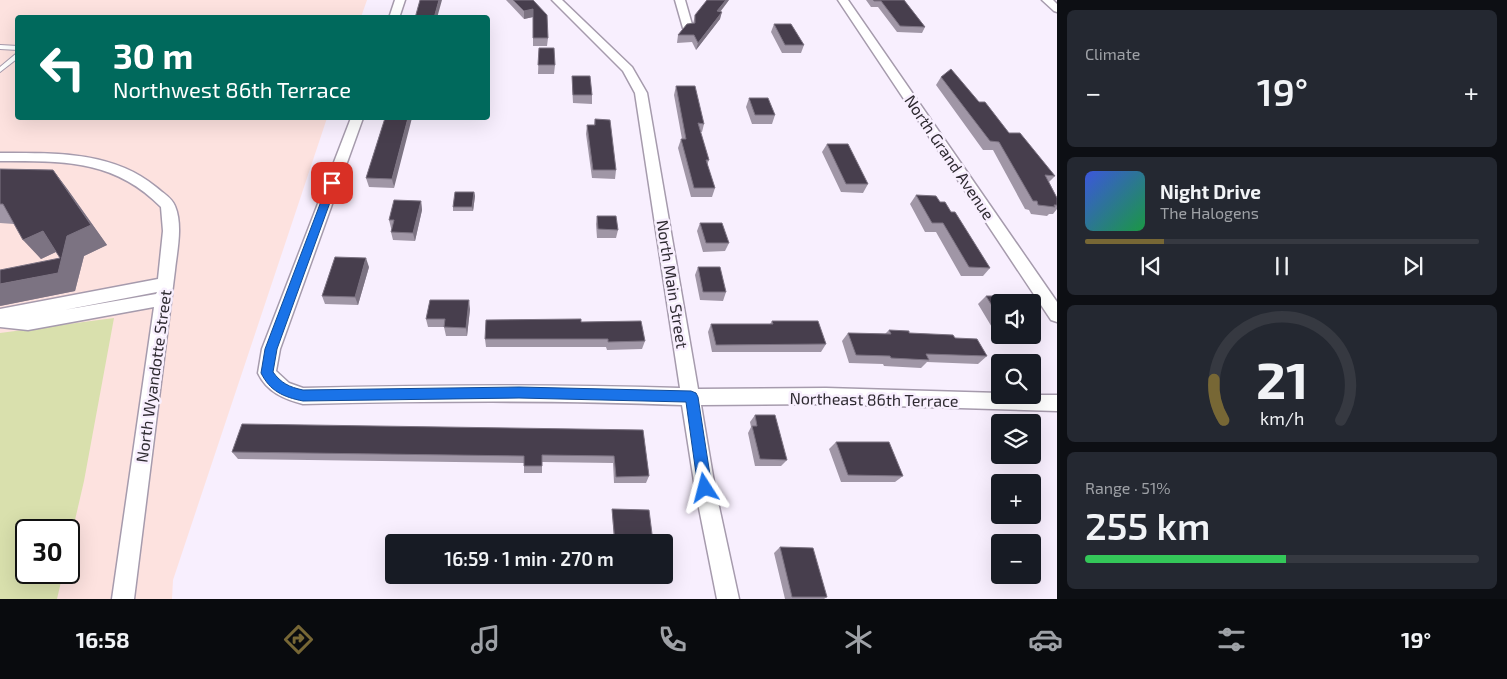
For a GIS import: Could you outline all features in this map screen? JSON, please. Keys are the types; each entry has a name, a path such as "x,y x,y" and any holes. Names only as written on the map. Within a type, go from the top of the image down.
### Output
{"street":[{"path":"395,15 400,0"},
{"name":"North Main Street","path":"557,0 628,69 641,93 705,488 728,599"},
{"path":"680,0 688,28"},
{"name":"North Grand Avenue","path":"843,0 1057,315"},
{"path":"1047,0 1057,9"},
{"name":"Northeast 86th Terrace","path":"356,120 271,349 267,373 274,384 287,393 303,396 560,393 691,397 826,396 1057,403"},
{"name":"North Wyandotte Street","path":"0,156 65,159 96,163 126,173 151,189 168,206 171,227 164,292 123,599"},
{"path":"0,316 164,292"},
{"path":"0,321 28,323 164,292"}],"lane":[{"path":"0,48 15,48"},
{"path":"0,70 15,57"}],"shaded area":[{"path":"0,0 367,0 362,15 15,15 15,120 326,120 173,580 172,599 0,599"}],"green space":[{"path":"114,318 75,519 15,519 15,584 60,584 57,599 0,599 0,333"}],"building":[{"path":"420,0 439,0 435,15 416,15"},
{"path":"513,0 533,0 547,15 548,38 533,38 533,9 524,11"},
{"path":"707,0 726,0 717,11 722,12 698,43 694,35 678,35 687,24 695,23 695,15"},
{"path":"873,0 904,0 925,27 900,26 881,1"},
{"path":"774,24 791,24 804,45 785,45"},
{"path":"539,48 554,48 555,65 538,65"},
{"path":"951,69 979,102 985,102 1009,133 1020,133 1055,176 1045,175 1057,198 1057,205 1054,205 1055,207 1038,205 1037,201 1033,201 999,142 990,141 941,77"},
{"path":"572,76 590,76 592,95 573,95"},
{"path":"676,86 695,86 704,124 698,123 709,160 706,160 715,188 694,188 681,139 686,139"},
{"path":"749,98 768,98 775,115 755,115"},
{"path":"595,119 610,120 616,170 593,170 587,125 595,125"},
{"path":"384,120 407,120 392,179 366,178"},
{"path":"827,144 848,144 868,184 846,184"},
{"path":"0,169 53,170 91,225 67,236 58,273 0,284 0,270 60,258 43,231 23,240 3,204 0,204"},
{"path":"455,192 474,192 472,207 453,207"},
{"path":"916,195 936,196 940,202 945,202 951,212 955,212 990,268 969,267 943,223 932,223"},
{"path":"394,200 421,201 413,233 391,232 394,220 389,220"},
{"path":"597,216 616,216 618,230 598,229"},
{"path":"700,223 722,223 729,243 706,243"},
{"path":"335,257 366,258 355,297 322,296"},
{"path":"698,267 720,267 726,292 703,292"},
{"path":"986,296 991,296 991,304"},
{"path":"430,300 469,300 466,328 444,327 445,319 426,319"},
{"path":"581,319 581,322 641,321 645,341 608,342 608,339 485,339 486,320"},
{"path":"772,321 818,321 826,344 716,345 711,324 773,324"},
{"path":"889,330 953,335 955,338 977,339 987,356 926,354 929,360 856,355 848,333 891,334"},
{"path":"755,415 775,415 787,460 760,459 752,426 757,426"},
{"path":"242,424 643,430 649,476 616,477 614,456 542,455 542,466 524,466 524,456 232,452"},
{"path":"836,442 889,442 903,476 848,475"},
{"path":"612,509 649,510 652,534 614,534"},
{"path":"780,547 813,548 827,597 792,597"}],"route":[{"path":"332,183 271,349 267,373 274,384 287,393 303,396 519,392 691,397 705,488"}]}
